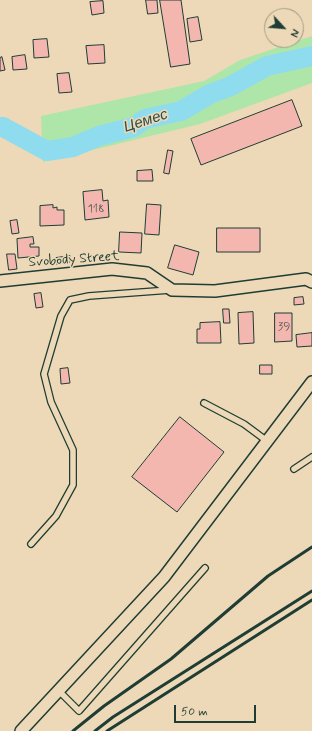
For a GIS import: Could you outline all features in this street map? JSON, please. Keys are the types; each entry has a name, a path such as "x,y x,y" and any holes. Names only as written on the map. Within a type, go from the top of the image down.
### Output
{"street":[{"name":"Svobody Street","path":"0,280 112,269 147,274 172,290"},
{"path":"172,290 215,291 306,279 312,282"},
{"path":"21,731 164,577 312,382"}],"lane":[{"path":"31,544 56,516 73,485 73,450 51,402 44,374 61,316 70,300 89,296 172,290"},
{"path":"204,404 244,424 267,440"},
{"path":"294,469 312,457"},
{"path":"58,690 79,711 205,568"}],"green space":[{"path":"312,36 312,83 200,124 43,162 41,116 204,81 240,60 276,48 304,48 304,39"}],"building":[{"path":"146,0 157,0 158,13 148,14"},
{"path":"160,0 181,0 190,64 171,67"},
{"path":"103,1 104,13 92,15 90,2"},
{"path":"198,17 202,40 190,42 187,19"},
{"path":"47,39 49,57 34,58 33,40"},
{"path":"104,45 105,63 88,64 86,46"},
{"path":"25,55 27,69 13,70 12,57"},
{"path":"2,57 5,70 0,71 0,58"},
{"path":"69,73 72,92 59,93 57,74"},
{"path":"292,100 302,126 201,165 191,139"},
{"path":"168,150 173,151 169,174 164,173"},
{"path":"152,170 153,181 137,181 137,171"},
{"path":"102,190 103,201 108,200 109,217 85,220 83,192"},
{"path":"147,204 161,205 159,235 145,234"},
{"path":"53,205 53,208 57,207 57,210 64,210 64,225 40,226 40,206"},
{"path":"17,220 19,233 12,234 10,221"},
{"path":"217,228 260,228 260,252 217,252"},
{"path":"120,232 142,233 141,253 119,252"},
{"path":"33,237 34,244 30,244 30,247 39,247 39,256 18,258 17,239"},
{"path":"175,245 199,252 193,275 168,268"},
{"path":"7,254 15,254 17,269 9,270"},
{"path":"70,256 70,262 56,264 56,258"},
{"path":"41,293 43,307 36,308 34,294"},
{"path":"303,297 304,304 294,305 294,298"},
{"path":"223,309 229,309 230,323 224,323"},
{"path":"253,312 254,343 239,344 238,313"},
{"path":"275,313 292,313 292,341 275,342"},
{"path":"220,322 221,343 197,343 197,329 200,329 200,323"},
{"path":"312,333 312,346 297,347 296,335"},
{"path":"260,365 272,365 272,374 260,374"},
{"path":"68,368 70,383 61,384 60,369"},
{"path":"180,417 224,452 177,512 132,477"}],"waterway":[{"name":"Цемес","path":"0,127 3,127 47,151 73,147 99,136 134,127 145,119 181,111 210,94 231,86 267,66 312,56"}],"railway":[{"path":"73,731 104,706 171,659 268,576 312,547"},
{"path":"95,731 113,717 312,591"},
{"path":"107,731 312,600"}]}
